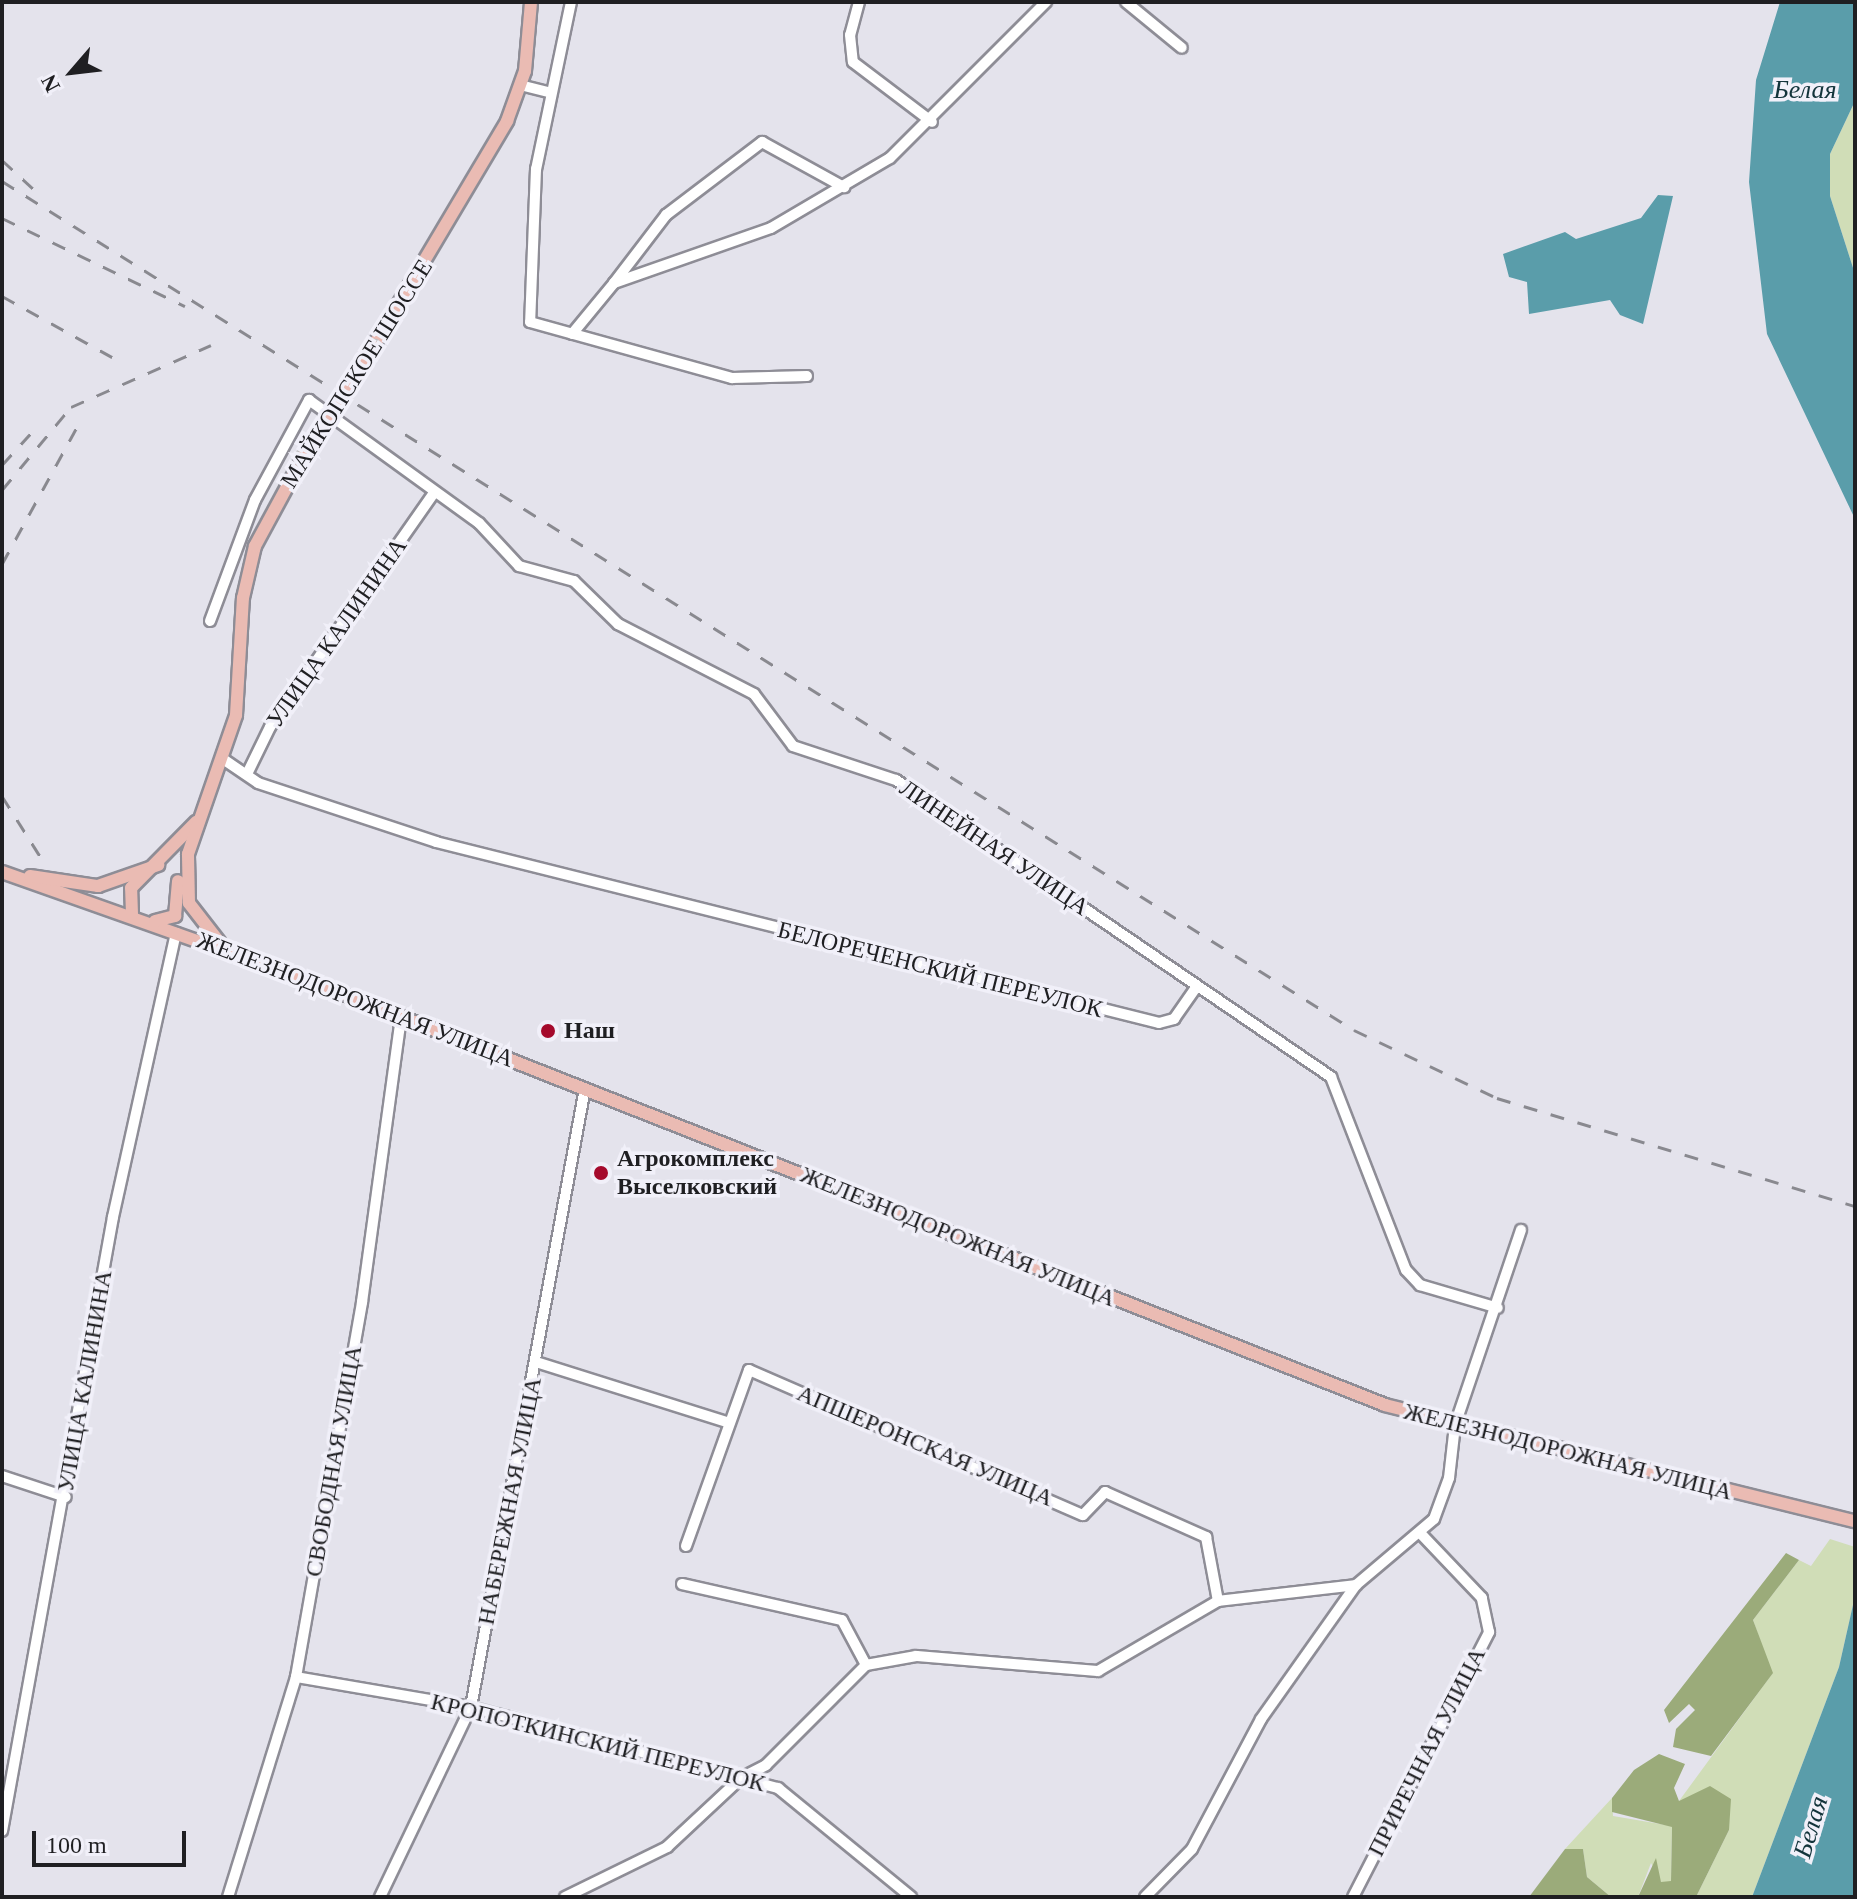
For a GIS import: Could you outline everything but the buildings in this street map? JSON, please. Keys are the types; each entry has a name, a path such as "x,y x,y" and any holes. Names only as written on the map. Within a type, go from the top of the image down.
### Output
{"main road":[{"name":"МАЙКОПСКОЕ ШОССЕ","path":"223,759 236,715 248,572 302,459 473,187 520,85 531,2"},
{"path":"200,817 158,865 131,888 138,917 175,916 188,854 223,759"},
{"path":"188,854 185,886 192,912 207,933 237,953"},
{"path":"2,871 98,886 158,865"},
{"name":"ЖЕЛЕЗНОДОРОЖНАЯ УЛИЦА","path":"2,871 138,917 401,1016 1309,1378 1455,1425 1855,1521"}],"street":[{"path":"571,2 536,169 530,322 732,378 807,376"},
{"path":"859,2 850,35 853,62 932,122"},
{"path":"614,283 721,249 844,187 932,122 1046,2"},
{"path":"1126,2 1182,48"},
{"path":"520,85 551,93"},
{"path":"572,334 666,215 762,142 844,187"},
{"name":"ЛИНЕЙНАЯ УЛИЦА","path":"210,621 255,500 309,400 433,494 479,523 519,566 574,581 618,624 754,694 793,746 896,780 1036,870 1195,989"},
{"name":"УЛИЦА КАЛИНИНА","path":"247,774 270,727 433,494"},
{"name":"БЕЛОРЕЧЕНСКИЙ ПЕРЕУЛОК","path":"223,759 247,774 436,842 630,895 1159,1023 1174,1019 1195,989"},
{"name":"УЛИЦА КАЛИНИНА","path":"2,1831 66,1497 113,1217 176,933"},
{"path":"1195,989 1331,1077 1406,1270 1420,1285 1498,1308"},
{"name":"СВОБОДНАЯ УЛИЦА","path":"228,1897 296,1677 362,1302 401,1016"},
{"name":"НАБЕРЕЖНАЯ УЛИЦА","path":"380,1897 471,1707 585,1088"},
{"path":"1145,1897 1192,1849 1261,1719 1356,1585 1421,1534 1449,1478 1455,1425 1498,1308 1521,1230"},
{"path":"536,1362 726,1422"},
{"name":"АПШЕРОНСКАЯ УЛИЦА","path":"686,1546 726,1422 749,1370 1083,1515 1105,1492 1206,1537 1218,1601"},
{"path":"2,1476 66,1497"},
{"name":"ПРИРЕЧНАЯ УЛИЦА","path":"1353,1897 1489,1632 1482,1598 1421,1534"},
{"path":"682,1584 842,1620 866,1665"},
{"path":"566,1897 667,1847 741,1778 766,1765 866,1665 916,1656 1098,1671 1218,1601 1356,1585"},
{"name":"КРОПОТКИНСКИЙ ПЕРЕУЛОК","path":"296,1677 471,1707 778,1788 911,1897"}],"green space":[{"path":"1855,101 1855,274 1830,196 1830,154"},
{"path":"1830,1539 1855,1547 1855,1596 1839,1667 1752,1897 1696,1897 1729,1830 1679,1801 1772,1674 1753,1620 1799,1560 1811,1566"},
{"path":"1786,1553 1799,1560 1753,1620 1773,1673 1711,1756 1673,1747 1676,1729 1695,1710 1689,1704 1669,1723 1664,1710"},
{"path":"1659,1754 1685,1764 1674,1788 1679,1801 1710,1786 1731,1799 1729,1830 1696,1897 1638,1897 1656,1858 1661,1882 1671,1881 1672,1827 1612,1812 1612,1798 1634,1770"},
{"path":"1612,1798 1613,1816 1672,1826 1671,1882 1661,1882 1651,1863 1638,1897 1611,1897 1587,1877 1583,1849 1565,1849"},
{"path":"1565,1849 1583,1849 1587,1877 1611,1897 1529,1897"}],"water":[{"name":"Белая","path":"1780,2 1855,2 1855,101 1830,154 1830,196 1855,274 1855,519 1767,334 1749,182 1756,80"},
{"path":"1658,195 1673,196 1643,324 1620,315 1610,300 1529,314 1527,282 1509,277 1503,254 1565,232 1576,239 1641,218"},
{"name":"Белая","path":"1855,1596 1855,1897 1752,1897 1839,1667"}],"railway":[{"path":"2,160 41,196"},
{"path":"2,181 1354,1030 1497,1098 1855,1206"},
{"path":"2,218 185,306"},
{"path":"2,296 112,357"},
{"path":"2,490 71,407 211,345"},
{"path":"2,564 81,420"},
{"path":"2,465 31,433"},
{"path":"2,796 45,864"}],"place":[{"name":"Наш","path":"548,1031"},
{"name":"Агрокомплекс Выселковский","path":"601,1173"}]}
